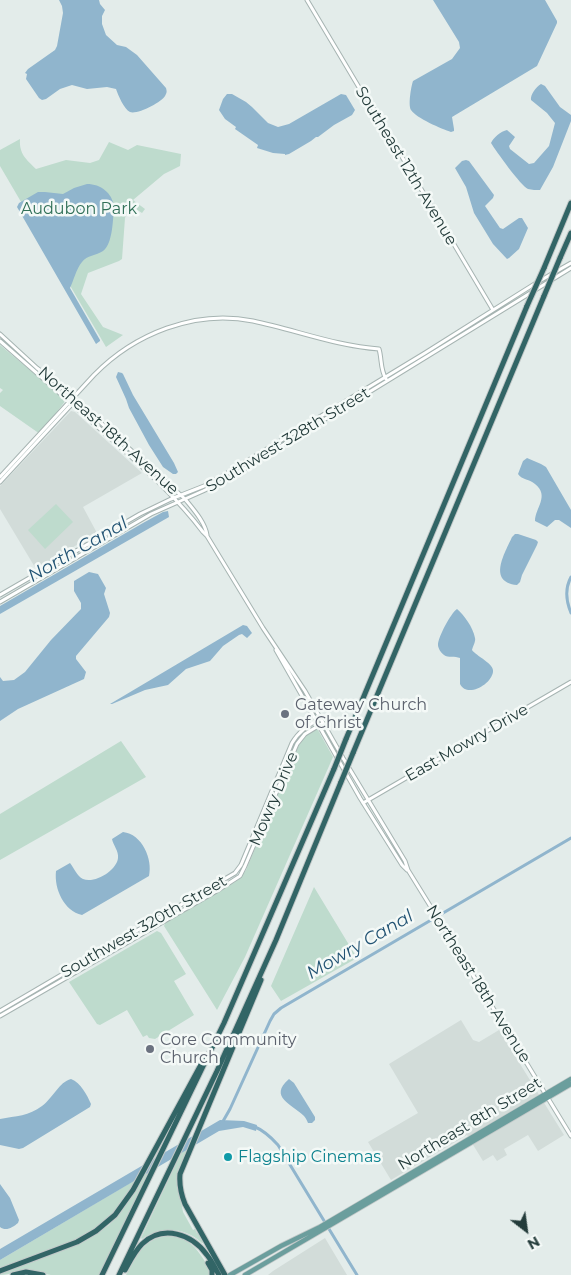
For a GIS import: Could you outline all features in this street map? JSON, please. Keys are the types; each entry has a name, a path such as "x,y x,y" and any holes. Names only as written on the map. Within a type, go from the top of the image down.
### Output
{"highway":[{"path":"102,1275 224,1023 334,769 571,203"},
{"path":"121,1275 276,940 571,233"},
{"path":"225,1275 181,1195 180,1174 256,994 276,940"},
{"path":"0,1271 78,1242 96,1232 115,1215 133,1190 224,1023"},
{"path":"121,1275 139,1247 159,1234 169,1233 189,1238 200,1247 219,1275"},
{"path":"200,1247 212,1275"},
{"path":"13,1275 26,1272 43,1275"}],"main road":[{"name":"Northeast 8th Street","path":"321,1229 546,1096 571,1079"},
{"name":"Northeast 8th Street","path":"546,1096 571,1084"},
{"path":"230,1275 281,1246 321,1229"},
{"path":"246,1274 321,1229"},
{"path":"246,1274 254,1262"}],"street":[{"name":"Southeast 12th Avenue","path":"307,0 494,312"},
{"name":"Southwest 328th Street","path":"0,602 151,514 226,480 387,382 536,283 571,263"},
{"name":"Southwest 328th Street","path":"0,596 145,512 218,479 385,377 571,268"},
{"path":"0,482 103,365 140,339 179,324 200,320 250,321 337,343 379,349 382,356 381,369 387,382"},
{"name":"Northeast 18th Avenue","path":"0,334 118,437 185,499 206,530 207,536"},
{"name":"Northeast 18th Avenue","path":"0,341 140,465 178,502 207,536 270,639 364,803 402,865 408,870"},
{"path":"0,477 71,402"},
{"path":"110,438 118,437"},
{"path":"139,456 140,465"},
{"path":"186,511 191,507"},
{"path":"101,537 101,543"},
{"name":"Northeast 18th Avenue","path":"270,639 296,678 408,870 571,1136"},
{"name":"East Mowry Drive","path":"364,803 571,682"},
{"name":"Southwest 320th Street","path":"0,1011 235,874 241,865 293,740 304,728 320,718"},
{"name":"Mowry Drive","path":"232,882 240,876 245,866 297,744 305,734 323,723"},
{"name":"Southwest 320th Street","path":"0,1016 232,882"},
{"path":"134,932 137,937"}],"shaded area":[{"path":"71,411 75,412 142,473 83,507 97,533 36,569 0,509 0,486"},
{"path":"461,1020 473,1040 479,1042 499,1030 564,1135 538,1151 528,1135 504,1149 507,1155 497,1161 493,1155 483,1161 467,1135 391,1180 368,1142 418,1113 389,1064"},
{"path":"325,1238 347,1275 268,1275 273,1271"}],"green space":[{"name":"Audubon Park","path":"20,139 22,152 36,169 66,160 90,163 99,160 109,142 128,150 137,145 181,154 180,166 164,174 133,200 145,209 142,213 130,205 125,218 122,259 88,273 81,294 103,327 123,335 106,347 0,166 0,150"},
{"path":"0,345 66,400 40,434 0,406 0,393 3,390 0,388"},
{"path":"56,504 73,522 45,549 28,530"},
{"path":"318,730 333,757 245,957 217,1010 164,926 165,923 235,882 246,870 299,745 307,734"},
{"path":"121,741 146,777 0,860 0,814"},
{"path":"314,887 357,958 281,1001 271,986"},
{"path":"157,931 161,933 186,974 174,981 194,1015 155,1039 149,1038 147,1035 143,1037 127,1010 100,1025 97,1024 69,982"},
{"path":"187,1150 177,1180 183,1212 193,1230 195,1229 197,1233 199,1232 204,1242 202,1243 181,1231 173,1230 157,1232 142,1239 181,1153"},
{"path":"149,1172 99,1275 51,1275 28,1270 0,1275 0,1273 79,1244 109,1225 133,1195 143,1176"},
{"path":"137,1179 116,1210 96,1228 70,1243 0,1269 0,1260"},
{"path":"167,1236 189,1242 200,1254 209,1269 210,1275 126,1275 137,1255 146,1245"}],"water":[{"path":"59,0 99,0 105,10 102,16 102,24 106,35 117,45 126,47 137,55 166,88 163,99 138,112 130,112 116,89 107,87 87,89 72,85 60,89 46,99 42,100 39,98 26,79 27,74 25,73 55,50 57,46 63,13"},
{"path":"433,0 545,0 557,21 537,66 452,117 454,131 451,132 423,120 410,108 413,81 452,59 460,48 459,42"},
{"path":"541,84 545,86 560,107 571,115 571,121 553,167 540,190 534,190 528,189 520,182 491,143 497,135 507,130 515,137 509,146 510,149 529,164 534,163 549,146 555,123 547,113 531,100 534,91"},
{"path":"227,94 232,94 246,102 268,123 278,127 289,124 341,94 346,95 355,110 352,115 318,137 285,155 257,148 258,145 235,129 236,127 225,119 219,110"},
{"path":"462,161 469,161 494,195 485,206 500,228 503,229 519,218 522,218 528,228 519,249 507,259 493,244 474,213 466,187 455,168"},
{"path":"87,184 92,184 105,190 111,197 114,206 109,243 103,251 86,258 82,262 70,288 100,340 96,344 17,207 19,203 38,192 63,194"},
{"path":"118,372 123,374 133,395 174,463 178,472 176,474 163,467 149,445 129,408 116,377"},
{"path":"527,458 546,467 571,510 571,528 559,520 555,520 547,527 535,521 542,498 541,493 535,484 518,474 523,461"},
{"name":"North Canal","path":"168,511 169,517 0,614 0,606 143,523"},
{"path":"515,534 538,542 517,585 508,583 500,573 503,558"},
{"path":"89,572 98,574 106,588 104,594 110,613 109,617 76,656 76,659 86,672 84,679 18,709 0,721 0,677 3,681 14,680 25,672 51,640 81,609 81,603 74,591 74,581"},
{"path":"457,609 468,622 474,634 475,641 472,650 493,669 488,681 473,690 463,688 460,684 460,658 446,656 438,646 445,626"},
{"path":"243,625 247,626 252,633 247,638 242,634 239,635 223,646 210,661 186,669 168,685 145,690 110,704"},
{"path":"123,832 136,837 145,848 150,869 149,876 82,915 76,913 65,904 59,892 56,871 70,863 77,874 83,879 93,880 105,875 114,867 118,858 118,853 112,839"},
{"path":"71,1079 78,1083 88,1097 91,1104 90,1107 23,1148 19,1149 0,1145 0,1119 32,1112 46,1103 63,1083"},
{"path":"289,1079 294,1083 315,1117 312,1123 308,1123 304,1116 288,1104 281,1095 283,1085"},
{"path":"220,1120 244,1121 257,1125 256,1131 243,1127 219,1131 0,1260 0,1249"},
{"path":"0,1184 10,1198 19,1220 16,1225 7,1229 0,1227"}],"waterway":[{"name":"Mowry Canal","path":"571,577 567,595 571,613"},
{"name":"Mowry Canal","path":"222,1123 270,1021 281,1008 571,838"},
{"name":"Mowry Canal","path":"253,1126 260,1129 278,1145 357,1275"}],"place":[{"name":"Gateway Church of Christ","path":"285,714"},
{"name":"Core Community Church","path":"150,1049"},
{"name":"Flagship Cinemas","path":"228,1157"}]}
